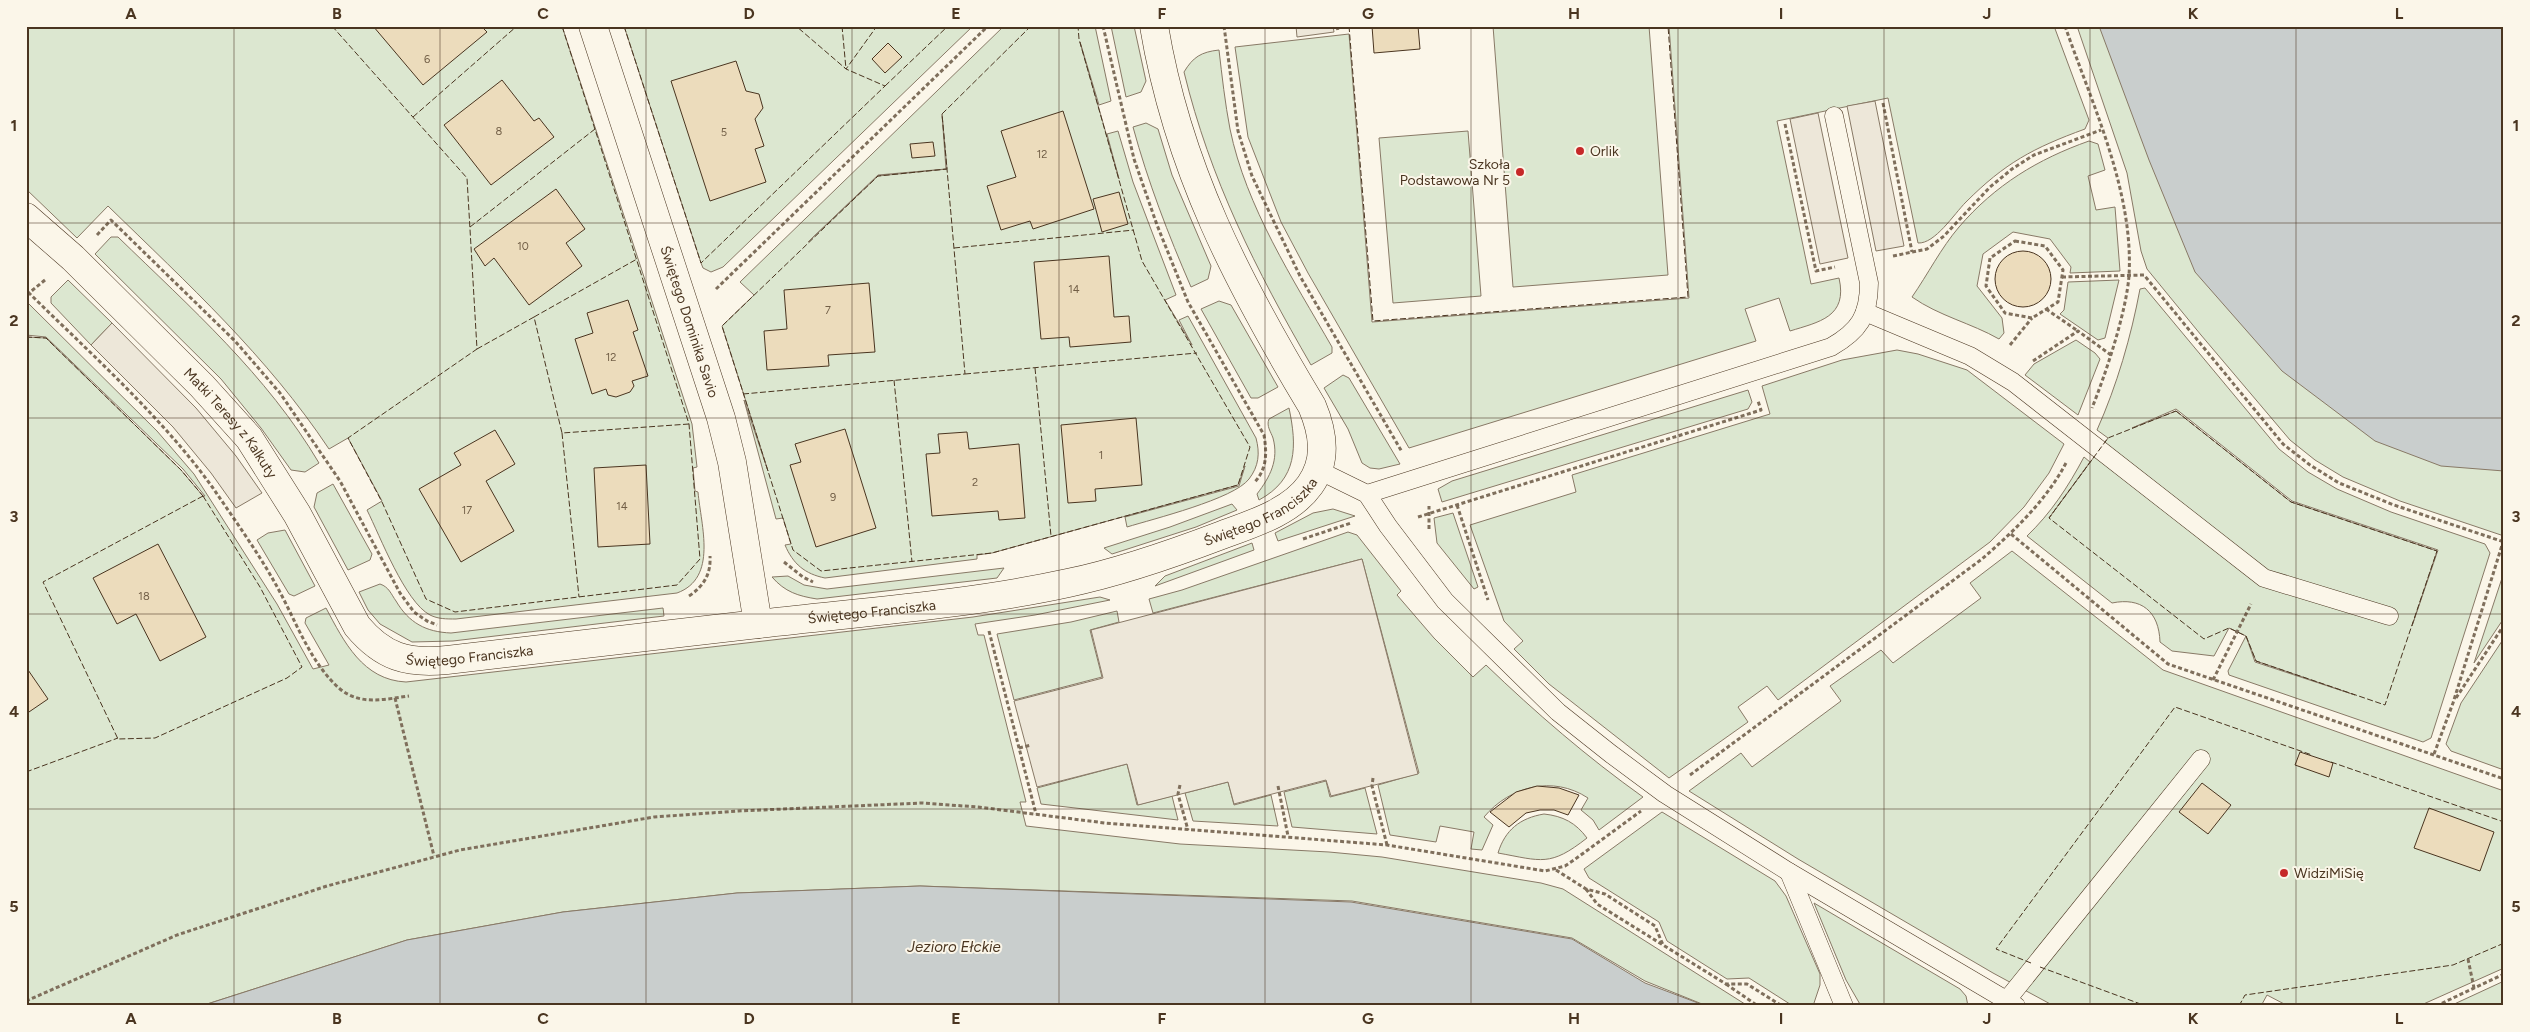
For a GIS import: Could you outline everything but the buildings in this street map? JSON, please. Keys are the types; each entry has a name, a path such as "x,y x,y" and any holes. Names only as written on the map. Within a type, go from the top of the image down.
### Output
{"street":[{"name":"Świętego Dominika Savio","path":"593,26 722,418 732,462 758,624"},
{"path":"1154,26 1174,117 1188,162 1210,218 1238,277 1312,406 1320,425 1322,450 1318,470"},
{"name":"Matki Teresy z Kalkuty","path":"27,219 73,258 202,386 248,438 296,514 357,626 366,637 397,657"},
{"name":"Świętego Franciszka","path":"397,657 424,662 988,597 1068,583 1121,570 1175,553 1257,522 1284,508 1299,496 1310,486 1318,470"}],"lane":[{"path":"1367,494 1831,347 1848,338 1860,325 1865,312 1869,298 1869,283 1834,116"},
{"path":"1865,312 1970,356 2013,382 2264,578 2389,616"},
{"path":"1318,470 1367,494 1388,526 1445,602 1558,712 1665,794 1789,872 2008,1004 2201,759"},
{"path":"1789,872 1844,1006"}],"path":[{"path":"712,292 988,26"},
{"path":"1103,26 1134,159 1163,241 1188,302 1264,436 1267,453 1264,468 1250,488"},
{"path":"1224,26 1238,131 1252,176 1300,276 1346,359 1405,456"},
{"path":"1338,26 1338,31"},
{"path":"26,1001 177,935 327,886 434,856 566,831 644,819 738,811 922,803 1036,814 1105,824 1288,836 1387,845 1533,871 1556,869 1574,860 1665,794 1982,559 2011,534 2047,494 2080,436 2111,355 2129,276 2126,217 2118,178 2065,26"},
{"path":"1883,103 1912,252"},
{"path":"1785,124 1816,271 1927,249 1944,236 1990,187 2012,169 2034,155 2101,130"},
{"path":"415,696 370,701 349,695 332,681 309,648 274,581 212,488 181,446 27,293 73,258 111,220 235,341 280,393 336,474 400,593 414,612 427,622 440,626"},
{"path":"2005,351 2032,318 2058,302 2063,270 2045,246 2015,241 1990,258 1986,286 2006,313 2032,318"},
{"path":"2062,278 2144,275 2283,444 2310,465 2339,483 2394,505 2504,542 2453,703 2434,754"},
{"path":"2046,309 2111,355"},
{"path":"2013,382 2025,366 2078,331"},
{"path":"1298,541 1354,523 1365,534 1761,410"},
{"path":"1457,505 1490,606"},
{"path":"2011,534 2168,664 2504,779"},
{"path":"682,598 698,589 706,580 711,570 709,550"},
{"path":"782,558 784,564 803,577 822,583"},
{"path":"2453,703 2504,625"},
{"path":"997,627 988,628 1036,814"},
{"path":"2213,680 2238,632"},
{"path":"396,698 434,856"},
{"path":"1019,748 1031,745"},
{"path":"1373,778 1372,786 1387,845"},
{"path":"1180,786 1178,794 1188,830"},
{"path":"1278,786 1288,836"},
{"path":"1556,869 1586,889 1605,894 1655,926 1663,945"},
{"path":"1586,889 1597,904 1758,1006"},
{"path":"2468,959 2474,988"},
{"path":"2436,1006 2504,974"},
{"path":"1726,984 1746,984 1782,1006"}],"green space":[{"path":"26,26 562,26 692,424 697,467 693,468 695,491 698,492 704,550 698,576 690,586 677,593 456,619 436,617 421,608 411,597 394,567 367,510 382,501 348,438 329,449 280,383 253,352 197,293 108,206 77,238 26,189"},
{"path":"624,26 973,26 723,267 711,272 703,268 701,263"},
{"path":"1004,26 1095,26 1111,101 1099,105 1080,42 1119,179 1107,134 1118,131 1133,182 1176,295 1165,300 1192,345 1179,320 1188,316 1256,438 1258,449 1257,464 1249,479 1241,486 1227,494 1211,501 1127,527 1125,517 1239,486 1245,466 1238,485 992,553 977,555 977,559 825,578 811,574 796,563 785,545 791,544 783,518 776,519 744,400 768,471 722,326 754,295 740,282","holes":["942,114 947,169 878,176 808,242 878,175 946,169"]},
{"path":"1111,26 1134,26 1146,81 1141,92 1126,97"},
{"name":"Orlik","path":"1493,26 1649,26 1668,275 1513,287"},
{"path":"1669,26 2054,26 2089,120 2085,129 2035,150 2007,167 1980,188 1937,234 1931,239 1918,243 1888,98 1777,121 1811,284 1839,278 1841,291 1839,301 1835,310 1829,316 1821,321 1790,331 1779,298 1745,309 1756,341 1409,448 1308,273 1281,222 1248,137 1235,47 1349,34 1372,322 1689,298"},
{"path":"2077,26 2293,26 2504,303 2504,536 2400,501 2343,477 2315,460 2290,440 2201,335 2147,269 2141,251 2127,173"},
{"path":"1219,50 1230,129 1237,158 1247,186 1272,242 1332,347 1332,353 1311,365 1272,294 1237,223 1207,150 1195,111 1184,72 1198,56"},
{"path":"1146,123 1158,129 1172,175 1211,266 1208,279 1191,287 1159,208 1133,127"},
{"path":"1468,131 1481,296 1393,303 1379,138"},
{"path":"2089,141 2098,144 2105,170 2088,176 2096,210 2115,207 2120,271 2070,273 2071,267 2050,239 2013,232 1983,254 1977,286 2002,318 2004,333 1999,339 1922,304 1912,297 1952,235 1987,198 2035,165"},
{"path":"111,237 118,237 200,316 252,371 276,400 319,463 305,472 291,470 261,428 221,379 95,254"},
{"path":"68,280 112,323 91,345 51,303 51,297"},
{"path":"2119,280 2105,338 2098,340 2060,314 2064,310 2068,282"},
{"path":"2145,288 2279,449 2308,472 2337,489 2391,512 2485,544 2490,553 2431,738 2423,742 2229,675 2228,671 2246,636 2229,628 2214,656 2172,651 2160,642 2156,622 2152,614 2146,609 2132,602 2112,603 2027,536 2058,499 2084,457 2090,462 2049,518 2108,438 2097,430 2123,361 2140,289","holes":["2176,409 2292,501 2438,550 2412,626 2437,551 2291,502 2176,411 2132,428","2246,636 2256,661 2355,695 2255,662"]},
{"path":"1219,301 1231,305 1278,387 1258,398 1251,398 1201,309"},
{"path":"29,304 157,431 194,474 277,604 313,669 329,665 305,623 306,618 326,608 348,646 367,667 391,680 406,682 973,617 1100,597 1110,600 1035,615 975,624 978,635 984,635 1026,802 1020,802 1026,826 1180,844 1329,852 1382,857 1541,883 1563,889 1748,1006 1707,1006 1645,981 1572,938 1352,901 920,886 737,893 563,912 407,940 201,1006 26,1006 26,337 46,338 181,470 205,496 183,469 46,337 26,335 26,305"},
{"path":"2076,340 2095,353 2100,359 2078,415 2025,375 2034,364"},
{"path":"1897,350 1918,354 1967,370 2064,444 2049,473 2024,507 1990,542 1778,700 1767,686 1738,707 1748,722 1669,778 1549,684 1514,649 1523,641 1504,621 1470,525 1576,492 1572,475 1770,414 1762,386 1842,360"},
{"path":"1343,375 1349,378 1400,464 1379,469 1370,468 1362,463 1348,429 1324,388"},
{"path":"1748,390 1752,402 1748,409 1442,502 1438,489 1452,481"},
{"path":"1289,408 1293,435 1292,460 1288,472 1281,482 1272,492 1259,500 1257,494 1269,475 1275,454 1275,446 1268,422 1269,419"},
{"path":"333,484 372,554 370,560 348,570 314,507 317,493"},
{"path":"1232,504 1237,510 1196,527 1112,554 1104,548 1170,527"},
{"path":"1333,509 1355,516 1278,541 1275,533 1313,513"},
{"path":"1453,513 1478,587 1474,589 1437,543 1434,518"},
{"path":"285,530 315,586 294,596 289,594 257,540 268,533"},
{"path":"1348,532 1357,535 1401,591 1397,595 1434,638 1473,677 1486,665 1562,734 1643,797 1599,830 1593,820 1581,810 1588,798 1575,791 1547,786 1519,791 1494,806 1484,817 1493,825 1482,850 1471,849 1474,832 1440,826 1436,842 1390,835 1378,785 1419,773 1362,559 1153,613 1149,599 1182,590"},
{"path":"1252,543 1254,550 1155,586 1165,576"},
{"path":"2012,551 2163,670 2504,791 2504,968 2419,1006 2288,1006 2267,995 2261,1006 2054,1006 1993,973 1798,859 1689,791 1741,753 1752,767 1841,701 1830,686 1881,650 1893,663 1981,598 1970,583"},
{"path":"1004,568 997,578 817,599 792,593 772,577 788,576 804,585 827,589"},
{"path":"2504,572 2504,618 2474,663"},
{"path":"380,584 388,589 401,609 413,621 426,628 442,632 451,633 663,608 664,616 453,641 412,642 380,624 368,610 359,592"},
{"path":"1117,611 1119,622 1090,630 1102,677 1014,700 997,634 1071,622"},
{"path":"2504,638 2504,770 2451,751 2446,744 2461,703"},
{"path":"1127,764 1137,805 1172,796 1178,820 1041,804 1037,788"},
{"path":"1326,781 1330,797 1365,788 1377,834 1292,827 1284,792"},
{"path":"1228,782 1234,805 1271,795 1278,826 1193,821 1185,793"},
{"path":"1662,812 1775,881 1786,896 1820,974 1820,985 1813,1006 1793,1006 1749,978 1727,979 1667,941 1659,922 1589,878 1584,869"},
{"path":"1544,814 1557,816 1568,821 1587,838 1564,854 1554,858 1536,859 1498,853 1505,838 1515,826 1535,816"},
{"path":"1814,903 1960,989 1966,996 1968,1006 1861,1006 1846,980"},
{"path":"2504,981 2504,1006 2450,1006"}],"shaded area":[{"path":"1296,26 1333,26 1334,32 1297,37"},
{"path":"1875,101 1904,246 1876,251 1847,106"},
{"path":"1818,113 1848,258 1820,264 1790,119"},
{"path":"112,323 196,408 236,456 262,493 236,508 211,473 173,427 91,345"},
{"path":"1362,559 1418,774 1331,796 1326,780 1234,804 1228,782 1138,805 1127,764 1037,787 1014,701 1103,678 1091,630"}],"water":[{"path":"2099,26 2504,26 2504,471 2441,466 2375,441 2282,371 2195,272 2149,160"},
{"name":"Jezioro Ełckie","path":"920,886 1351,902 1572,939 1645,983 1706,1006 201,1006 407,940 563,912 737,893"}],"fence":[{"path":"332,26 467,178 477,349 348,438 382,502 426,599 455,612 677,585 700,559 689,424 562,26"},
{"path":"413,117 517,26"},
{"path":"624,26 701,263 885,86 846,69 796,26"},
{"path":"842,26 846,69"},
{"path":"844,67 846,69 877,26"},
{"path":"885,86 948,26"},
{"path":"1031,26 942,114 947,169 878,176 722,326 793,550 821,571 992,553 1238,485 1250,447 1142,261 1079,39 1078,26"},
{"path":"1349,26 1373,321 1688,297 1668,26"},
{"path":"470,227 595,129"},
{"path":"743,394 965,374 947,169"},
{"path":"954,248 1134,230"},
{"path":"534,317 637,259"},
{"path":"477,349 534,317 562,433 689,424"},
{"path":"26,337 46,338 181,470 203,496 201,497"},
{"path":"965,374 1197,353"},
{"path":"1035,368 1051,536"},
{"path":"894,380 912,562"},
{"path":"2176,411 2291,502 2437,551 2385,705 2256,661 2246,636 2229,628 2204,639 2049,518 2108,438 2176,411"},
{"path":"562,433 579,597"},
{"path":"203,496 260,587 302,667 287,678 155,738 118,739 43,582 203,496"},
{"path":"2031,963 1996,949 2175,707 2312,755"},
{"path":"26,772 118,738"},
{"path":"2331,762 2504,822"},
{"path":"2239,1006 2245,995 2453,965 2502,944 2504,927"},
{"path":"2040,967 2146,1006"}],"place":[{"name":"Orlik","path":"1580,151"},
{"name":"Szkoła Podstawowa Nr 5","path":"1520,172"},
{"name":"WidziMiSię","path":"2284,873"}]}
